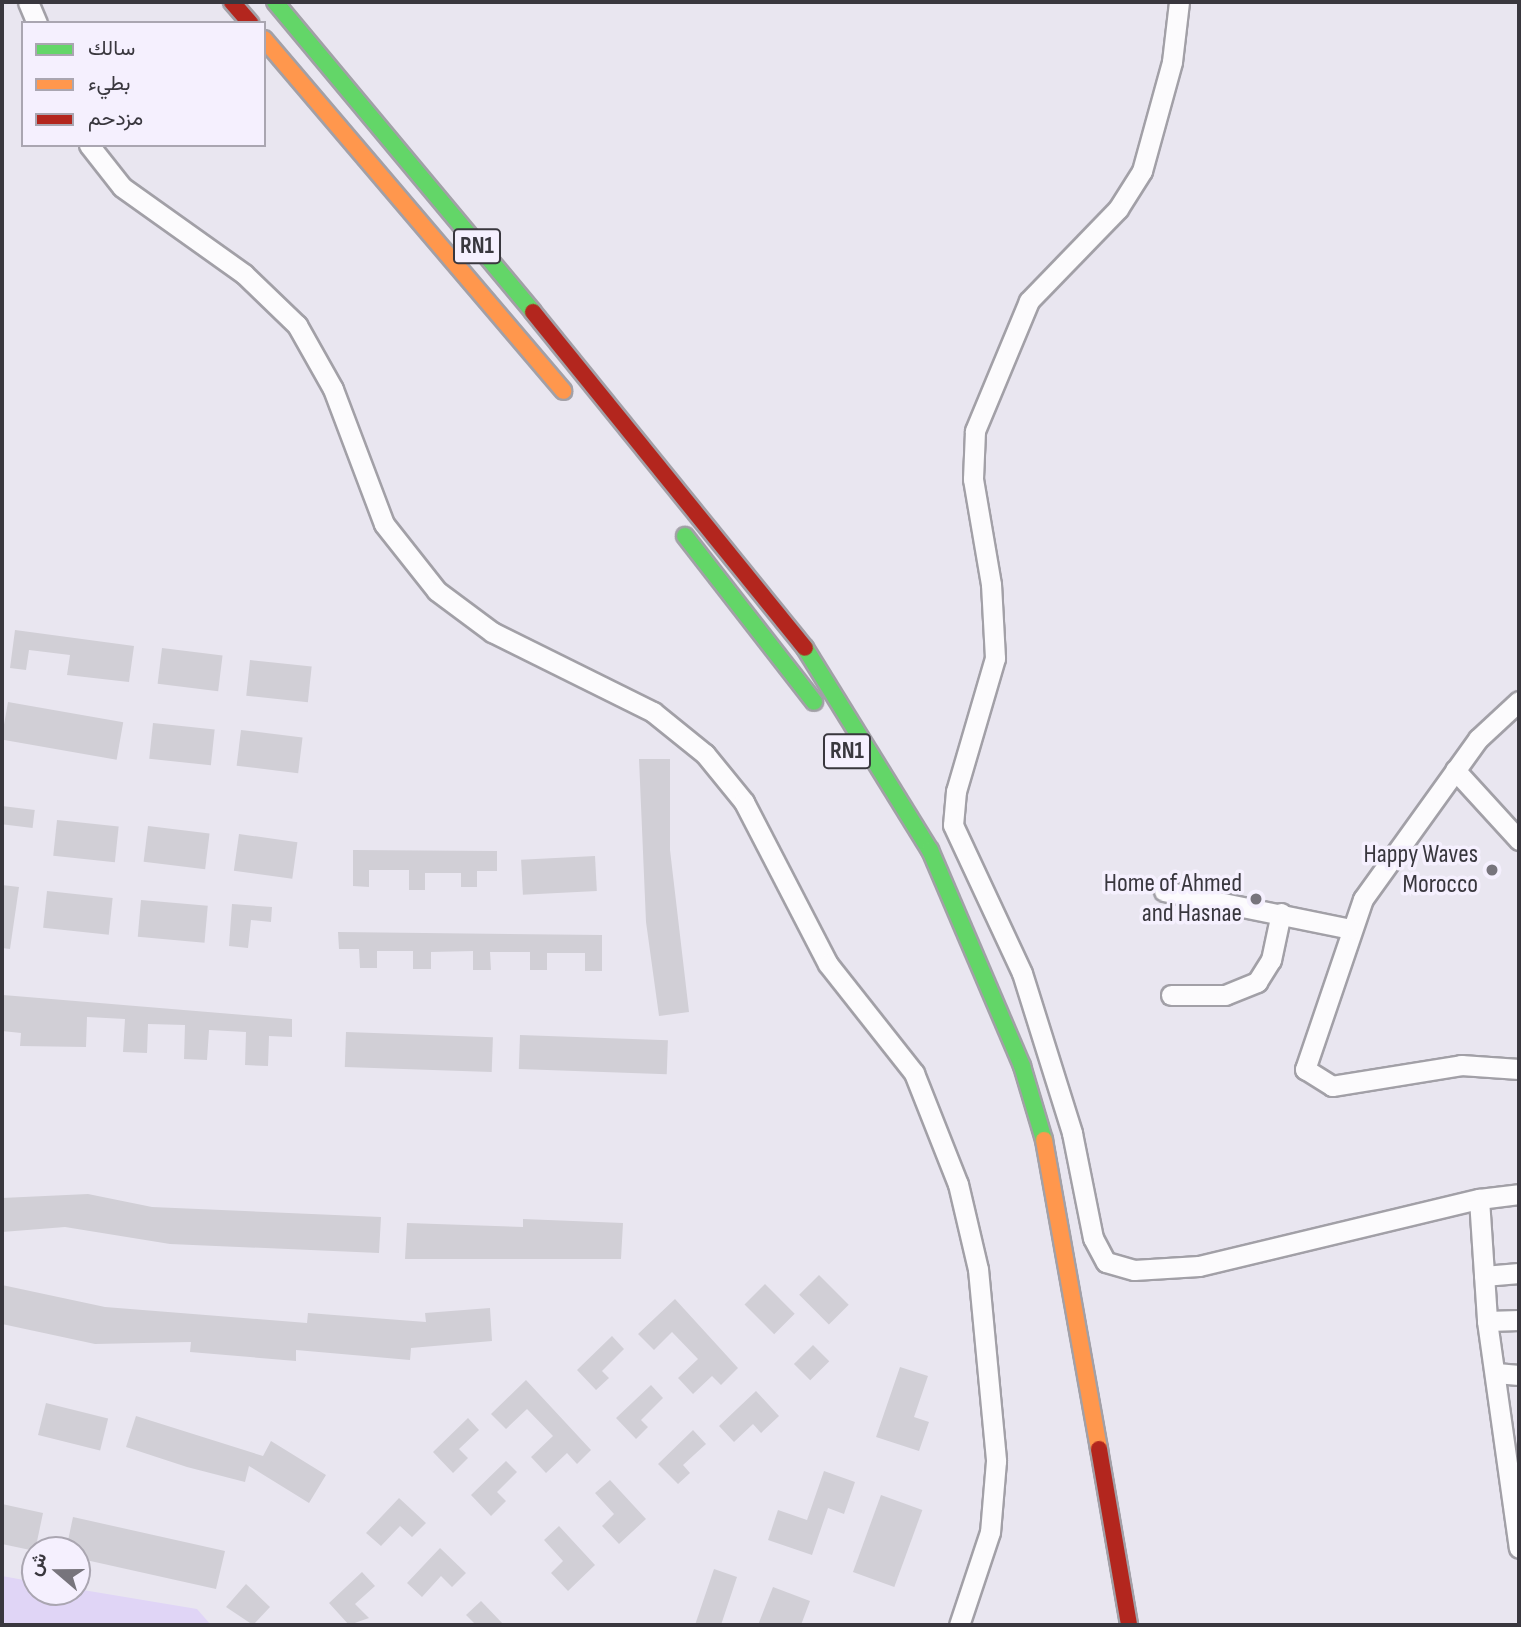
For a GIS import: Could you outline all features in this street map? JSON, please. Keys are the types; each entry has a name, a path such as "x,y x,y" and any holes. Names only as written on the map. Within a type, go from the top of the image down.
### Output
{"highway":[{"path":"232,2 248,21"},
{"name":"RN1","path":"275,2 769,598 847,708 930,850 1018,1055 1052,1170 1129,1625"},
{"name":"RN1","path":"266,41 579,410"},
{"name":"RN1","path":"668,516 826,718 886,816"},
{"path":"942,926 972,998"},
{"path":"1032,1184 1079,1446"}],"street":[{"path":"28,2 36,21"},
{"path":"1179,2 1171,62 1142,172 1118,209 1029,300 975,431 973,479 991,584 995,657 956,790 953,825 1022,973 1072,1133 1093,1238 1106,1262 1134,1270 1199,1266 1479,1199 1519,1194"},
{"path":"91,147 122,187 244,274 297,326 333,389 384,524 437,591 492,632 653,712 705,754 744,802 828,964 914,1073 958,1184 978,1269 996,1461 990,1532 958,1625"},
{"path":"1519,701 1455,770 1363,898 1305,1060 1309,1076 1332,1086 1461,1065 1519,1069"},
{"path":"1455,770 1519,840"},
{"path":"1164,891 1350,929"},
{"path":"1171,995 1225,995 1257,982 1271,960 1281,913"},
{"path":"1479,1199 1487,1321 1519,1548"},
{"path":"1484,1276 1519,1273"},
{"path":"1487,1321 1519,1320"},
{"path":"1496,1373 1519,1375"}],"shaded area":[{"path":"2,1576 21,1579 21,1606 91,1606 91,1591 197,1609 211,1625 2,1625"}],"building":[{"path":"15,630 134,646 129,682 67,675 70,655 29,650 26,670 10,668"},
{"path":"162,648 223,655 218,691 158,684"},
{"path":"250,660 312,666 308,702 246,696"},
{"path":"8,702 123,722 117,760 2,740"},
{"path":"153,723 215,729 211,765 149,759"},
{"path":"241,730 303,738 298,773 237,766"},
{"path":"639,759 670,759 670,850 689,1012 659,1016 646,922"},
{"path":"2,806 35,810 33,828 2,824"},
{"path":"57,820 119,826 115,862 53,856"},
{"path":"148,826 210,834 205,869 144,862"},
{"path":"239,834 297,842 292,879 234,871"},
{"path":"353,850 497,851 497,871 477,871 477,887 461,887 461,873 425,873 425,890 409,890 409,870 369,870 369,887 353,886"},
{"path":"595,856 597,891 523,895 521,860"},
{"path":"2,885 19,887 10,949 2,948"},
{"path":"47,891 113,898 109,935 43,928"},
{"path":"141,900 208,906 205,943 138,937"},
{"path":"232,904 272,907 271,922 251,920 248,948 229,946"},
{"path":"338,932 602,935 602,971 585,971 585,953 547,953 547,970 530,970 530,952 490,952 491,970 473,970 473,951 431,952 431,969 413,969 413,951 377,951 377,968 360,968 359,949 339,949"},
{"path":"3,995 292,1019 292,1037 269,1036 268,1066 245,1065 246,1032 209,1030 207,1060 184,1059 185,1025 148,1024 147,1053 123,1052 125,1019 87,1017 86,1047 20,1046 21,1033 2,1031"},
{"path":"346,1032 493,1037 492,1072 345,1067"},
{"path":"520,1035 668,1040 667,1074 519,1069"},
{"path":"88,1194 152,1207 381,1217 379,1253 170,1244 65,1227 2,1232 2,1198"},
{"path":"523,1219 623,1223 621,1259 405,1259 407,1223 523,1227"},
{"path":"819,1275 849,1305 829,1324 799,1295"},
{"path":"765,1284 795,1314 774,1334 744,1305"},
{"path":"2,1285 105,1307 307,1323 308,1313 426,1322 425,1313 490,1308 492,1341 411,1348 410,1360 296,1350 296,1361 190,1352 191,1342 95,1344 2,1324"},
{"path":"675,1299 738,1368 721,1385 712,1376 693,1394 678,1378 698,1359 672,1332 654,1350 638,1334"},
{"path":"612,1336 624,1349 602,1371 609,1378 596,1390 577,1370"},
{"path":"813,1345 829,1361 810,1380 794,1364"},
{"path":"900,1367 928,1376 914,1417 929,1422 919,1451 876,1437"},
{"path":"526,1380 591,1450 577,1464 567,1453 546,1473 531,1457 553,1436 527,1409 506,1429 491,1414"},
{"path":"651,1385 663,1398 641,1420 648,1427 636,1439 616,1418"},
{"path":"756,1391 779,1416 761,1433 753,1424 734,1442 719,1426"},
{"path":"46,1403 108,1418 100,1451 38,1435"},
{"path":"136,1416 263,1456 271,1441 326,1475 309,1503 249,1466 245,1482 187,1467 126,1447"},
{"path":"468,1418 479,1430 459,1449 468,1458 453,1473 433,1452"},
{"path":"693,1430 706,1444 683,1465 690,1473 678,1484 658,1464"},
{"path":"506,1461 517,1472 497,1492 506,1501 491,1516 471,1495"},
{"path":"824,1471 855,1482 844,1514 828,1508 812,1555 768,1540 778,1510 807,1520"},
{"path":"610,1480 646,1519 619,1544 602,1526 614,1514 595,1493"},
{"path":"881,1495 922,1510 894,1587 853,1572"},
{"path":"399,1498 426,1523 412,1537 400,1526 381,1546 366,1533"},
{"path":"2,1504 43,1513 38,1536 21,1536 21,1548 2,1544"},
{"path":"73,1517 225,1551 216,1589 91,1561 91,1536 69,1536"},
{"path":"559,1526 595,1565 568,1591 551,1573 563,1561 544,1540"},
{"path":"440,1548 466,1573 452,1587 441,1576 422,1597 407,1583"},
{"path":"714,1569 737,1577 721,1625 695,1625"},
{"path":"362,1572 375,1586 355,1604 369,1618 349,1625 329,1603"},
{"path":"246,1584 270,1607 253,1625 226,1607"},
{"path":"773,1587 810,1601 801,1625 758,1625"},
{"path":"481,1601 504,1625 476,1625 466,1615"}],"traffic: fast":[{"path":"275,2 533,312"},
{"path":"685,536 814,702"},
{"path":"805,648 930,850 1022,1066 1044,1140"}],"traffic: slow":[{"path":"266,41 564,391"},
{"path":"1044,1140 1099,1449"}],"traffic: jam":[{"path":"232,2 248,21"},
{"path":"533,312 805,648"},
{"path":"1099,1449 1129,1625"}],"place":[{"name":"Happy Waves Morocco","path":"1492,870"},
{"name":"Home of Ahmed and Hasnae","path":"1256,899"}]}
